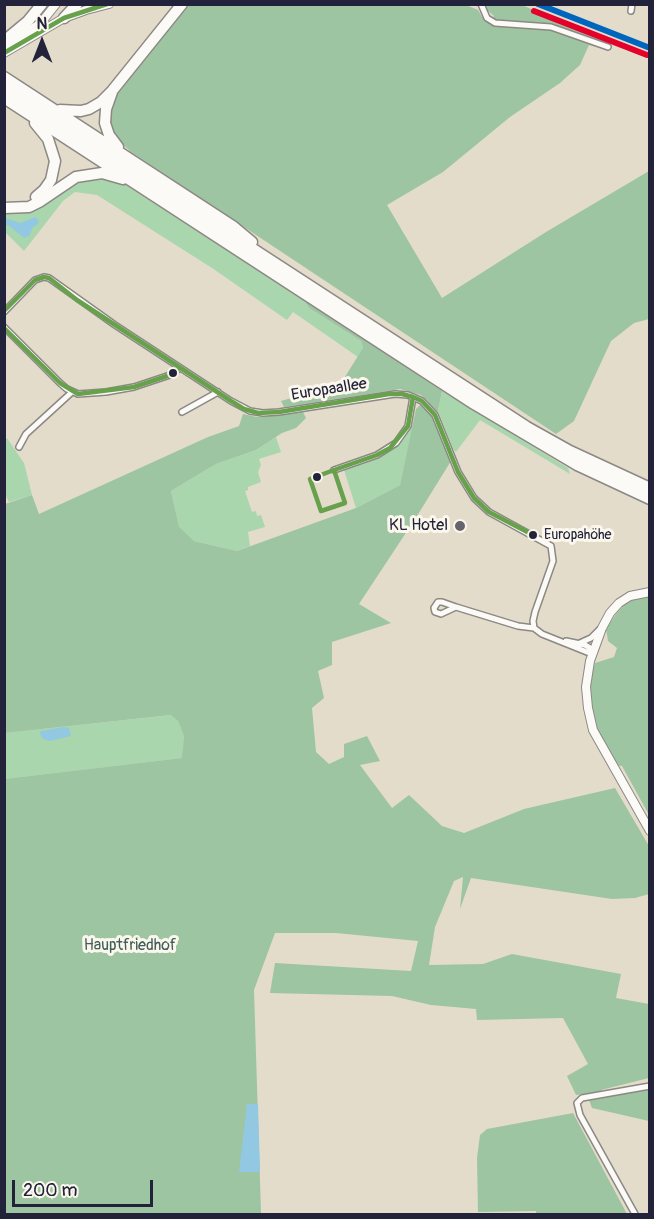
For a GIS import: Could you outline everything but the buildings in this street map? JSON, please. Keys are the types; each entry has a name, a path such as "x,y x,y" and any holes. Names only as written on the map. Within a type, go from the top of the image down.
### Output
{"highway":[{"path":"4,43 28,21 42,4"},
{"path":"64,18 77,4"},
{"path":"49,105 67,111 85,111 97,105 112,92 179,8"},
{"path":"4,77 234,227 258,246 276,265"},
{"path":"4,87 527,427 580,456 650,488"},
{"path":"112,92 105,113 106,127 114,143 129,158"},
{"path":"4,98 523,434 577,465 650,498"},
{"path":"4,206 22,204 38,196 48,186 55,168 54,154 48,139 17,107"},
{"path":"4,206 28,207 39,202 66,182 89,174 102,173 140,186"}],"street":[{"path":"4,43 40,24 56,4"},
{"path":"4,53 64,18 109,4"},
{"path":"481,4 487,18 495,23 551,27 608,47"},
{"name":"Europaallee","path":"4,312 35,280 49,278 77,300 244,409 263,413 389,394 402,393 413,396"},
{"path":"4,327 72,392 92,393 128,389 170,375 180,368"},
{"path":"20,447 26,434 72,392"},
{"path":"182,412 218,392"},
{"path":"334,470 377,455 396,443 408,426 413,396 422,401 435,415 462,481 478,503 489,512 551,546 553,561 535,612 534,628"},
{"path":"578,644 591,638 613,609 623,600 635,594 650,592"},
{"path":"456,607 518,626 534,628 542,634 592,654"},
{"path":"603,624 592,654 586,687 592,728 650,831"},
{"path":"562,641 588,647 592,654"},
{"path":"635,1215 580,1115 577,1103 582,1098 650,1086"}],"green space":[{"path":"189,5 466,5 478,10 490,24 494,16 487,10 486,5 522,5 609,43 607,50 589,45 580,65 560,83 510,117 443,172 387,205 442,298 546,232 649,171 649,319 634,323 611,341 574,421 556,434 131,152 115,137 108,123 110,104 125,82"},
{"path":"87,177 116,179 304,300 309,308 361,341 363,348 358,357 293,312 287,320 212,268 97,195 75,192 63,201 24,251 5,232 4,210 54,195"},
{"name":"Hauptfriedhof","path":"304,300 442,391 438,411 433,418 451,461 359,604 391,623 332,642 332,665 318,671 324,698 312,708 316,752 329,764 344,757 344,744 367,736 380,761 360,765 392,808 409,795 442,826 464,833 524,809 615,788 649,846 649,894 635,898 612,899 471,878 460,909 463,877 454,881 435,927 429,965 483,964 512,954 621,974 616,998 649,1004 649,1078 601,1090 602,1092 576,1095 567,1076 588,1064 563,1018 477,1020 476,1009 431,1005 392,996 270,993 275,963 411,971 418,941 336,933 275,933 254,990 261,1213 5,1214 4,779 182,758 184,736 178,721 171,715 5,733 5,504 32,495 39,514 208,437 239,426 243,414 257,417 303,412 306,418 296,428 282,433 256,450 216,464 171,491 179,527 194,541 237,551 356,508 400,485 416,409 420,405 426,407 429,402 421,395 400,389 284,407 281,401 316,391 338,388 363,348 361,341 309,308"},
{"path":"442,391 568,468 570,474 480,420 456,452 438,411"},
{"path":"413,426 400,485 356,508 344,470 379,457 395,448"},
{"path":"276,437 281,452 259,459 261,465 258,472 261,482 248,487 245,491 252,512 256,511 257,516 261,515 265,527 248,532 250,546 237,551 194,541 179,528 171,491 216,464 256,450"},
{"path":"7,438 24,463 32,495 9,502 5,494 5,440"},
{"path":"649,597 649,815 622,766 614,765 597,733 589,695 595,663 614,657 617,648 608,641 606,629 628,601"},
{"path":"172,715 178,721 184,735 183,758 5,779 4,733"},
{"path":"649,1089 649,1121 592,1108 589,1100"},
{"path":"573,1113 627,1214 478,1212 477,1158 480,1135 487,1129"}],"water":[{"path":"35,217 39,221 38,224 33,227 29,236 24,238 5,225 5,218 20,223"},
{"path":"69,728 71,736 50,741 43,739 40,734 41,731"},
{"path":"247,1104 258,1104 260,1172 239,1172"}],"transit line":[{"path":"4,53 64,18 107,4"},
{"path":"538,4 650,48"},
{"path":"534,11 647,55"},
{"path":"4,311 35,280 49,278 77,300 231,401 244,409 258,413 279,412 389,394 413,397 422,401 435,415 458,472 474,498 489,512 533,535"},
{"path":"4,328 60,383 78,394 134,387 170,375 180,368"},
{"path":"334,470 390,448 408,426 413,397"},
{"path":"334,470 345,503 321,511 310,479 334,470"}],"place":[{"name":"KL Hotel","path":"460,526"},
{"name":"Europahöhe","path":"533,535"}]}
